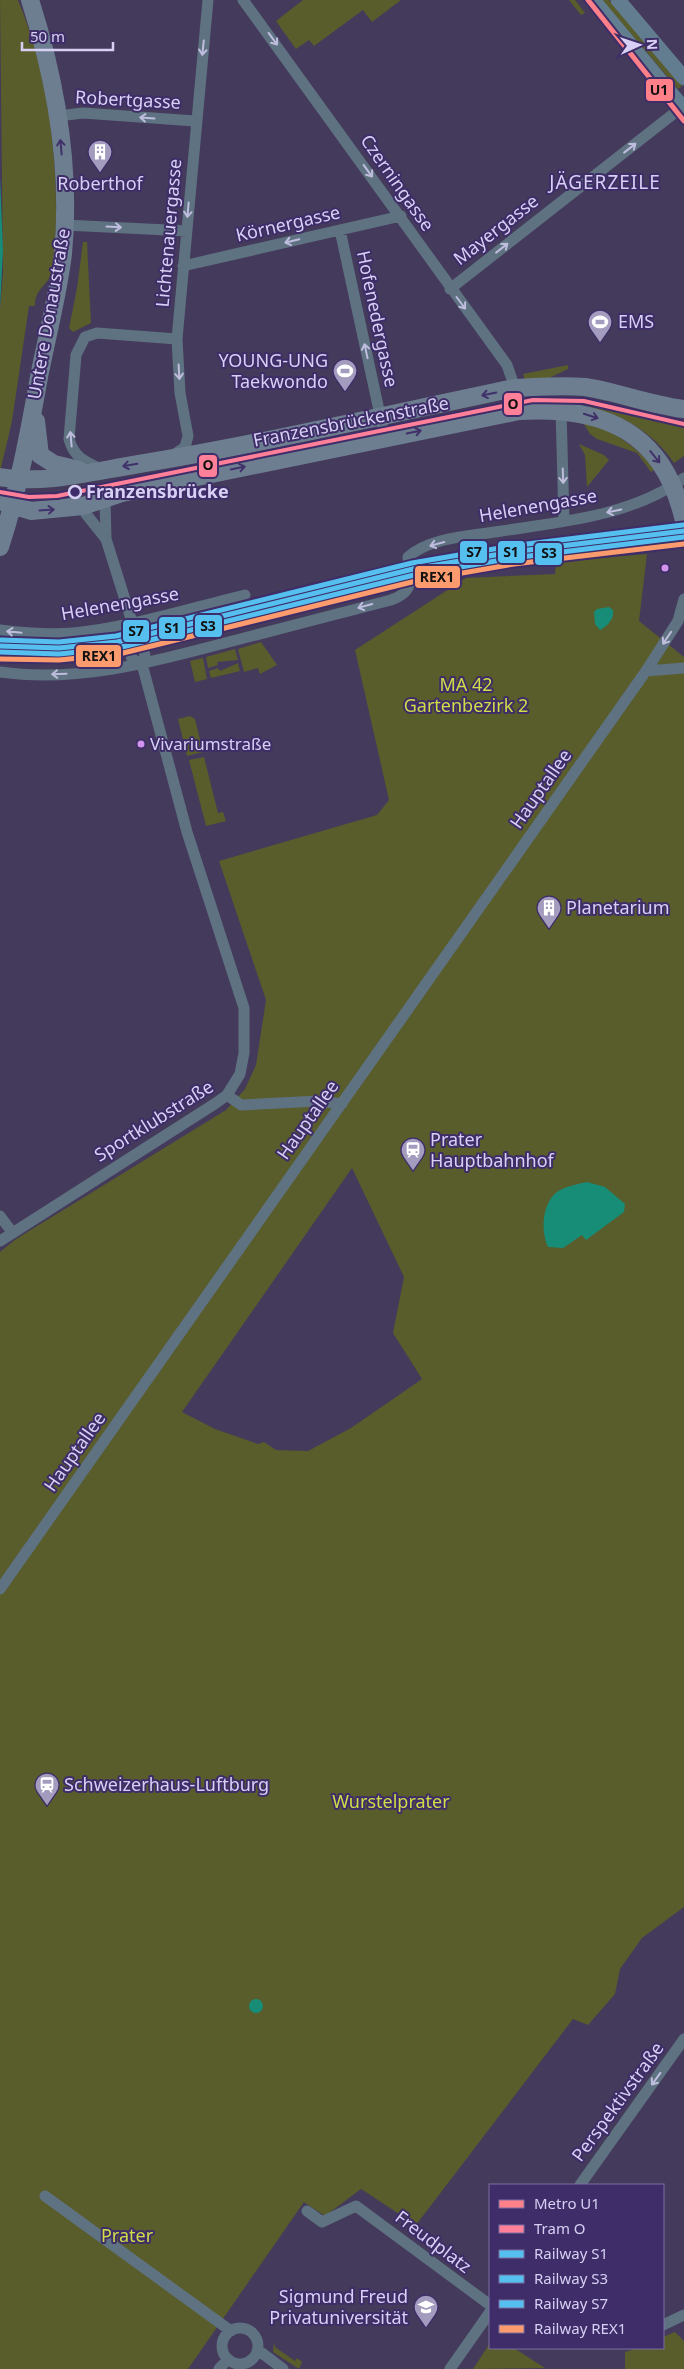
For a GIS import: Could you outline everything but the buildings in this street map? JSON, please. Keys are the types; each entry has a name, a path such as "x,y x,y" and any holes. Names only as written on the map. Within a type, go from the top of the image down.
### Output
{"main road":[{"name":"Untere Donaustraße","path":"0,546 8,479 35,403 62,256 65,225 58,116 30,0"},
{"path":"593,0 683,108"},
{"path":"618,0 684,78"},
{"name":"Franzensbrückenstraße","path":"8,479 95,471 168,459 515,388 555,385 586,388 664,406 684,408"},
{"path":"35,403 40,455 54,464 95,471"},
{"name":"Franzensbrückenstraße","path":"6,503 31,511 83,506 187,478 519,411 561,409 597,417 642,441 679,481 684,522"}],"street":[{"name":"Lichtenauergasse","path":"168,459 185,447 188,436 180,393 177,340 195,121 208,0"},
{"name":"Czerningasse","path":"243,0 400,216 450,289 508,365 515,388"},
{"name":"Mayergasse","path":"450,289 683,108"},
{"name":"Robertgasse","path":"58,116 83,113 195,121"},
{"name":"Körnergasse","path":"183,266 400,216"},
{"path":"65,225 187,231"},
{"name":"Hofenedergasse","path":"340,230 385,438"},
{"path":"95,471 80,460 72,449 69,439 76,355 85,337 97,333 177,340"},
{"path":"561,409 564,521"},
{"name":"Helenengasse","path":"142,664 405,595 409,588 408,557 417,549 464,536 564,521 623,509 679,481"},
{"path":"105,499 106,539 132,622 124,630 132,659 142,664 187,832 244,1008 244,1053 240,1074 227,1095"},
{"path":"83,506 86,514 106,539"},
{"name":"Helenengasse","path":"0,630 27,633 73,633 132,622 245,595"},
{"name":"Hauptallee","path":"0,1589 646,671 678,621 684,599"},
{"path":"0,672 23,676 72,674 121,669 142,664"},
{"path":"646,671 684,668"},
{"name":"Sportklubstraße","path":"0,1241 227,1095 241,1105 320,1101 342,1104"},
{"path":"0,1216 12,1232"},
{"name":"Perspektivstraße","path":"581,2184 684,2039"},
{"path":"45,2196 231,2331"},
{"name":"Freudplatz","path":"307,2211 322,2222 356,2206 489,2304"},
{"path":"450,2369 489,2313"},
{"path":"664,2325 684,2315"},
{"path":"258,2350 248,2363 238,2364 228,2360 222,2344 231,2331 241,2328 250,2331 256,2337 258,2350 283,2369"},
{"path":"219,2369 228,2360"}],"green space":[{"path":"0,0 18,0 38,61 51,127 56,194 56,226 52,273 38,293 35,306 29,306 12,421 0,472 0,308 3,272"},
{"path":"303,0 401,0 372,22 363,10 314,46 309,40 296,49 276,21"},
{"path":"569,0 575,0 585,13 581,15"},
{"path":"602,0 609,0 682,86 678,89"},
{"path":"83,242 87,242 91,323 73,332 69,328"},
{"path":"568,365 568,369 549,378 525,380 523,374"},
{"path":"587,405 684,427 684,456 674,463 656,442 641,430 616,416"},
{"path":"582,421 588,421 624,441 655,469 651,472 637,453 597,439 590,434"},
{"path":"579,444 604,455 609,460 587,487 585,455"},
{"path":"647,554 639,621 684,657 684,1907 642,1938 620,1969 615,1994 588,2025 573,2019 416,2225 361,2189 325,2216 304,2202 188,2369 0,2369 0,1252 16,1239 226,1110 245,1089 256,1065 266,1000 219,861 377,815 389,800 355,650 466,578 555,574 556,562","holes":["352,1168 404,1277 393,1333 422,1379 351,1428 308,1451 276,1450 264,1442 258,1444 215,1429 182,1412"]},
{"path":"261,642 277,665 260,674 258,668 244,672 238,649"},
{"path":"235,649 238,660 217,662 218,665 208,668 206,657"},
{"path":"203,658 207,679 195,682 190,661"},
{"path":"238,663 240,671 211,678 209,671 218,668 220,671"},
{"path":"190,716 195,719 203,752 187,756 178,719"},
{"path":"204,757 218,813 223,812 226,821 206,826 189,760"},
{"path":"675,2332 684,2341 684,2369 625,2369 625,2352 635,2349 664,2349 664,2337"},
{"path":"274,2342 275,2347 295,2361 297,2358 302,2362 299,2369 273,2352"},
{"path":"489,2345 489,2349 516,2349 545,2368 473,2369"}],"shaded area":[{"path":"0,177 3,250 0,308"},
{"path":"609,607 613,610 612,619 600,630 595,624 594,612 597,609"},
{"path":"587,1182 605,1187 625,1204 624,1212 586,1240 582,1235 563,1248 548,1247 544,1233 544,1216 549,1201 560,1190"},
{"path":"253,1999 259,1999 263,2006 259,2013 253,2013 249,2009 249,2003"}],"metro line":[{"name":"U1","path":"588,0 684,121"}],"tram line":[{"name":"O","path":"0,492 29,497 57,496 533,400 584,401 684,424"}],"rail line":[{"name":"S7","path":"1,640 59,642 116,636 412,563 511,546 683,525"},
{"name":"S1","path":"0,646 59,648 117,642 413,569 512,552 684,531"},
{"name":"S3","path":"0,652 59,654 118,648 414,575 513,558 684,537"},
{"name":"REX1","path":"0,659 59,660 119,654 416,581 514,564 684,544"}],"place":[{"name":"Roberthof","path":"100,173"},
{"name":"EMS","path":"600,343"},
{"name":"YOUNG-UNG Taekwondo","path":"345,392"},
{"name":"Franzensbrücke","path":"75,492"},
{"name":"Vivariumstraße","path":"141,744"},
{"name":"Planetarium","path":"549,929"},
{"name":"Prater Hauptbahnhof","path":"413,1171"},
{"name":"Schweizerhaus-Luftburg","path":"47,1806"},
{"name":"Sigmund Freud Privatuniversität","path":"426,2328"}],"district":[{"name":"JÄGERZEILE","path":"605,182"}],"park label":[{"name":"MA 42 Gartenbezirk 2","path":"466,695"},
{"name":"Wurstelprater","path":"391,1802"},
{"name":"Prater","path":"127,2236"}]}
